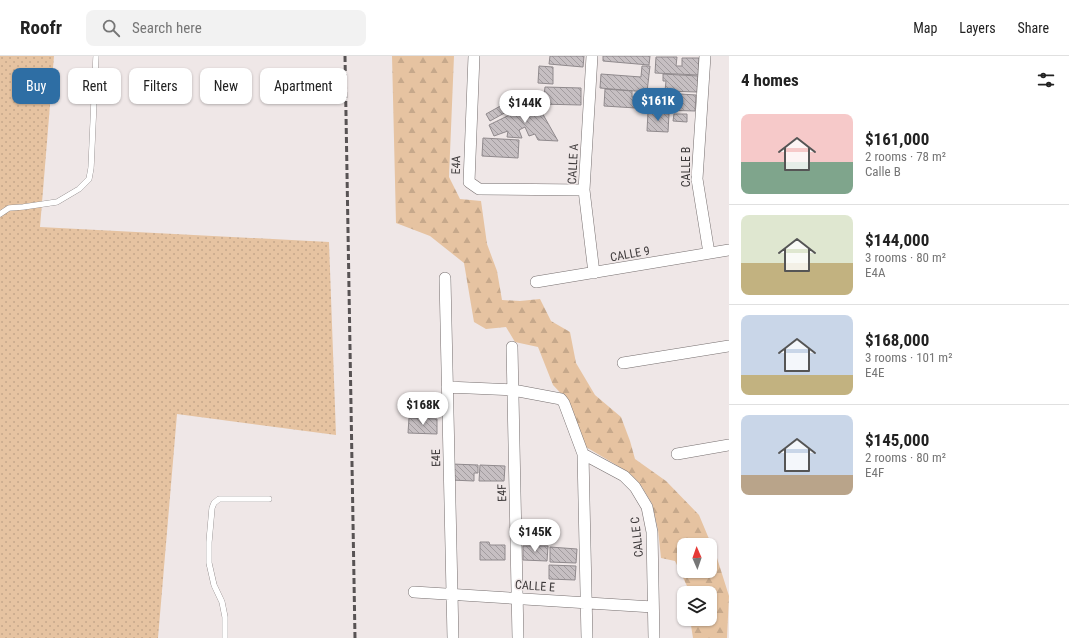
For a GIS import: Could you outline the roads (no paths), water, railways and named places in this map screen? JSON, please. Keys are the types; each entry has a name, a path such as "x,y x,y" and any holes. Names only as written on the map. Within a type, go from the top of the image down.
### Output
{"street":[{"name":"E4A","path":"474,56 469,182 479,189 584,190"},
{"name":"CALLE A","path":"592,56 584,190 594,273"},
{"name":"CALLE B","path":"705,56 697,178 709,253"},
{"name":"CALLE 9","path":"536,282 729,250"},
{"name":"E4E","path":"445,278 453,638"},
{"path":"622,363 729,346"},
{"name":"E4F","path":"512,347 518,638"},
{"path":"447,387 513,390 561,399 564,403 583,454 587,638"},
{"path":"677,454 729,445"},
{"name":"CALLE C","path":"583,454 624,476 635,487 647,507 652,532 654,638"},
{"name":"CALLE E","path":"414,592 653,607"}],"lane":[{"path":"0,214 9,208 57,202 79,188 88,179 91,168 96,56"},
{"path":"226,638 225,617 222,602 214,585 209,563 212,508 214,502 219,499 269,499"}],"railway":[{"path":"345,56 355,638"}]}
